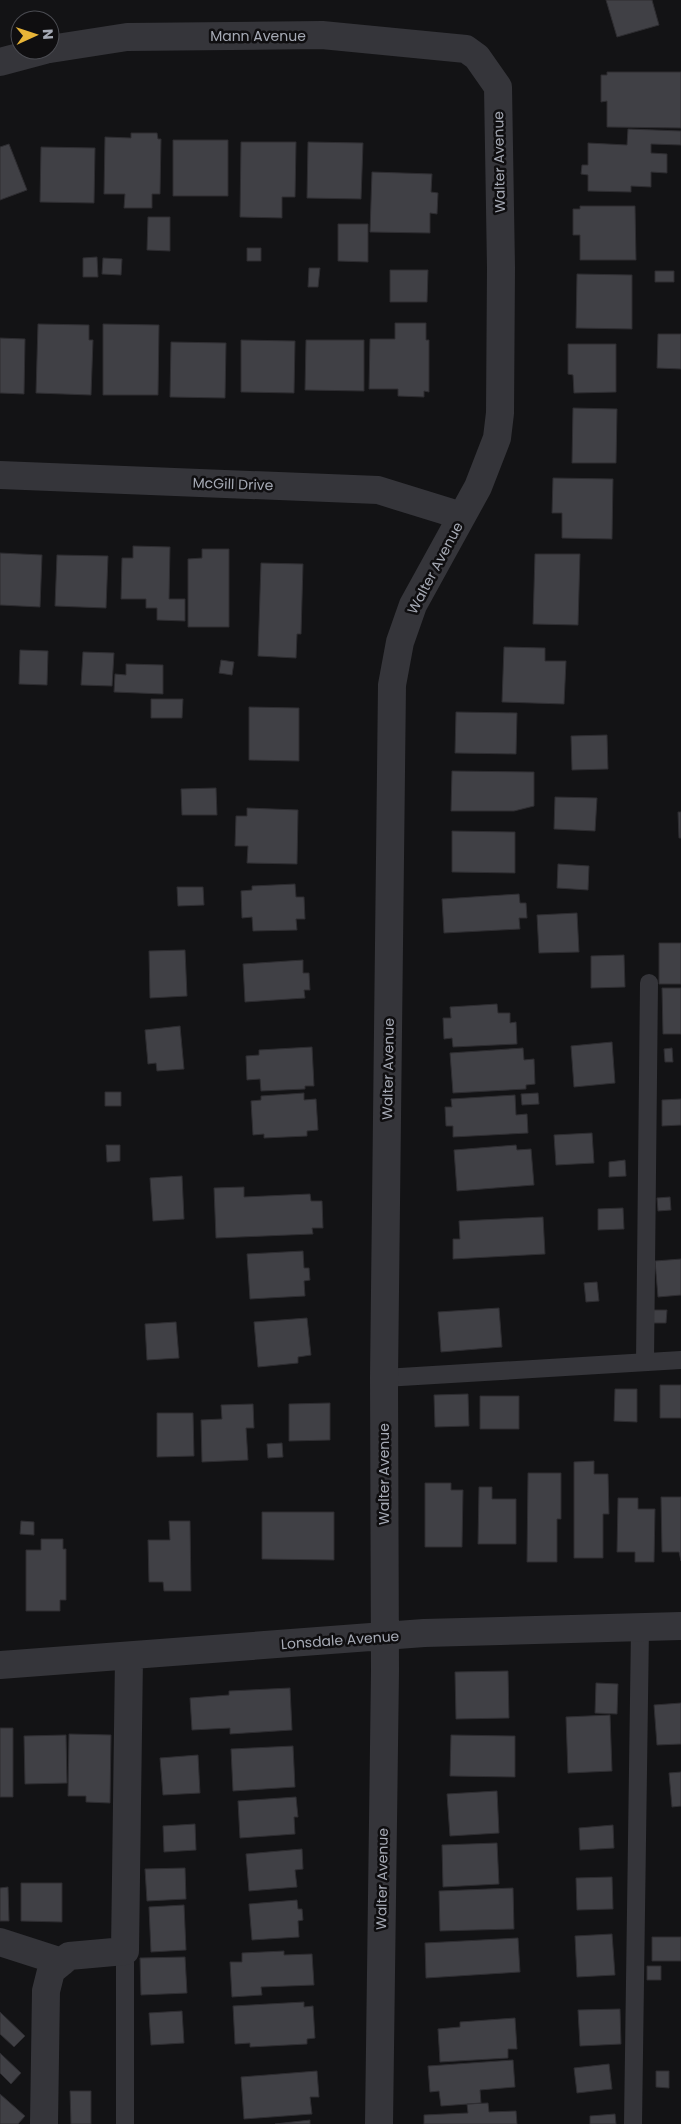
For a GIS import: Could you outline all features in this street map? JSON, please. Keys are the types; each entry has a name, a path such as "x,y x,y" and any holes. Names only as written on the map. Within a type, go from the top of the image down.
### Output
{"street":[{"name":"Mann Avenue","path":"60,47 127,37 322,35 466,49"},
{"name":"Walter Avenue","path":"379,2124 385,1637 384,1378 392,685 400,642 413,605 478,487 497,438 500,414 501,268 498,87 477,57 466,49"},
{"name":"McGill Drive","path":"0,475 378,490 462,516"},
{"name":"Lonsdale Avenue","path":"0,1665 424,1633 681,1626"},
{"path":"44,2124 46,1991 51,1971 69,1956 125,1951 129,1656"},
{"path":"0,1942 62,1962"}],"lane":[{"path":"645,1362 648,983"},
{"path":"384,1378 681,1360"},
{"path":"633,2124 640,1628"},
{"path":"125,1951 125,2124"}],"building":[{"path":"606,0 652,0 659,25 617,37"},
{"path":"607,72 681,72 681,128 607,127 607,101 601,102 601,75 607,75"},
{"path":"628,129 681,131 681,145 651,144 651,153 667,154 667,173 651,172 651,187 631,186 631,192 588,191 588,175 581,174 582,165 588,165 588,143 627,145"},
{"path":"131,133 157,133 158,139 161,139 160,194 152,194 152,208 124,208 125,194 104,194 105,137 131,138"},
{"path":"173,140 228,140 228,196 173,196"},
{"path":"241,142 296,142 295,197 282,197 282,218 240,217"},
{"path":"308,142 363,143 361,199 307,198"},
{"path":"9,144 27,190 0,200 0,147"},
{"path":"41,147 95,148 94,203 40,202"},
{"path":"372,172 432,174 431,192 438,193 437,214 430,213 430,233 370,232"},
{"path":"580,206 635,206 636,260 580,260 580,235 573,235 573,209 580,209"},
{"path":"148,217 170,217 170,251 147,250"},
{"path":"338,224 368,224 368,262 338,261"},
{"path":"247,248 261,248 261,261 247,261"},
{"path":"97,257 98,277 83,277 83,258"},
{"path":"103,258 122,259 121,275 102,274"},
{"path":"309,268 320,268 318,287 308,287"},
{"path":"390,270 428,270 427,302 390,302"},
{"path":"655,271 674,271 674,282 655,282"},
{"path":"577,274 632,275 632,329 576,328"},
{"path":"395,323 426,323 426,340 429,340 429,392 424,391 424,397 398,396 398,389 369,389 370,339 395,339"},
{"path":"38,324 89,325 89,340 93,340 91,395 36,393"},
{"path":"103,324 159,325 158,395 103,395"},
{"path":"658,334 681,334 681,369 657,368"},
{"path":"0,338 25,339 24,394 0,393"},
{"path":"241,340 295,341 294,393 241,392"},
{"path":"306,340 364,340 364,391 305,390"},
{"path":"171,342 226,343 225,398 170,397"},
{"path":"568,344 616,344 616,392 574,393 573,375 568,374"},
{"path":"573,408 617,409 616,463 572,463"},
{"path":"553,478 613,479 612,539 562,538 562,513 552,513"},
{"path":"133,546 170,547 169,599 185,599 185,621 157,620 157,608 146,608 146,599 121,599 122,558 133,558"},
{"path":"202,549 229,549 229,627 188,627 188,559 202,558"},
{"path":"0,553 42,555 40,607 0,605"},
{"path":"535,554 580,554 578,625 533,624"},
{"path":"57,555 108,556 106,608 55,606"},
{"path":"261,563 303,564 301,634 297,634 296,658 258,656"},
{"path":"504,647 545,648 545,661 566,661 564,704 502,702"},
{"path":"20,650 48,651 47,685 19,684"},
{"path":"83,652 114,653 112,686 81,685"},
{"path":"221,660 234,662 232,675 219,673"},
{"path":"126,664 163,665 163,694 114,692 115,674 126,675"},
{"path":"151,699 183,699 182,718 151,718"},
{"path":"249,707 299,708 299,761 249,760"},
{"path":"456,712 517,713 516,754 455,753"},
{"path":"607,735 608,769 572,770 571,736"},
{"path":"452,771 534,772 534,806 514,811 451,811"},
{"path":"216,788 217,815 182,815 181,789"},
{"path":"555,797 597,798 595,831 554,829"},
{"path":"247,808 298,810 297,864 247,863 248,846 235,846 236,816 247,816"},
{"path":"678,812 681,812 681,838 679,838"},
{"path":"452,831 515,832 515,873 452,872"},
{"path":"558,864 589,866 588,890 557,888"},
{"path":"295,884 296,897 304,897 305,919 296,919 297,930 253,931 252,917 242,918 241,891 252,890 252,886"},
{"path":"177,887 203,887 204,905 178,906"},
{"path":"519,894 520,903 526,903 527,918 519,918 520,929 444,933 442,899"},
{"path":"577,913 579,952 539,953 537,915"},
{"path":"659,943 681,943 681,984 659,984"},
{"path":"185,950 187,996 150,998 149,951"},
{"path":"624,955 625,987 591,988 591,956"},
{"path":"303,960 303,973 309,973 310,990 304,990 305,998 245,1002 243,964"},
{"path":"662,988 681,988 681,1034 663,1034"},
{"path":"497,1004 498,1013 510,1013 510,1023 516,1022 517,1044 453,1047 452,1038 444,1039 443,1018 451,1018 450,1007"},
{"path":"180,1026 184,1069 157,1071 156,1063 148,1064 145,1030"},
{"path":"612,1042 615,1083 574,1087 571,1046"},
{"path":"312,1047 314,1086 305,1086 305,1089 261,1091 260,1079 247,1080 246,1056 259,1055 259,1050"},
{"path":"523,1048 524,1060 534,1059 535,1084 526,1085 526,1089 453,1093 450,1053"},
{"path":"672,1048 673,1062 665,1062 664,1049"},
{"path":"105,1092 121,1092 121,1106 105,1106"},
{"path":"304,1093 304,1100 316,1099 318,1130 307,1131 307,1136 264,1138 264,1134 253,1135 251,1101 261,1100 261,1096"},
{"path":"538,1093 539,1104 522,1105 521,1094"},
{"path":"515,1095 516,1115 527,1114 528,1133 453,1137 453,1126 446,1126 445,1107 452,1107 451,1099"},
{"path":"681,1099 681,1125 662,1126 662,1100"},
{"path":"592,1133 594,1163 556,1165 554,1135"},
{"path":"106,1145 120,1145 120,1161 107,1162"},
{"path":"516,1145 517,1150 531,1149 534,1185 457,1191 454,1150"},
{"path":"625,1160 626,1176 609,1177 609,1162"},
{"path":"182,1176 184,1219 153,1221 150,1178"},
{"path":"244,1187 244,1197 310,1194 311,1201 322,1201 323,1228 312,1228 313,1234 216,1238 214,1188"},
{"path":"670,1197 671,1210 658,1211 657,1198"},
{"path":"623,1208 624,1229 598,1230 598,1209"},
{"path":"543,1217 545,1254 453,1259 453,1239 460,1239 459,1221"},
{"path":"303,1251 304,1268 309,1268 310,1280 304,1281 305,1296 250,1299 247,1254"},
{"path":"681,1259 681,1295 658,1297 655,1261"},
{"path":"597,1282 599,1301 586,1302 584,1283"},
{"path":"499,1308 502,1347 441,1352 438,1312"},
{"path":"653,1310 667,1310 666,1323 653,1323"},
{"path":"307,1318 311,1355 298,1357 298,1363 258,1367 254,1322"},
{"path":"176,1322 179,1358 147,1360 145,1324"},
{"path":"660,1385 681,1385 681,1418 660,1418"},
{"path":"615,1389 637,1389 637,1422 614,1421"},
{"path":"468,1394 469,1426 435,1427 434,1395"},
{"path":"480,1396 519,1396 519,1429 480,1429"},
{"path":"330,1403 330,1440 289,1441 289,1404"},
{"path":"253,1404 254,1428 246,1428 248,1460 202,1462 201,1420 222,1419 221,1405"},
{"path":"157,1413 193,1413 194,1456 157,1457"},
{"path":"282,1443 283,1457 268,1458 267,1444"},
{"path":"594,1461 594,1474 608,1474 609,1514 603,1514 603,1558 574,1558 574,1462"},
{"path":"528,1473 561,1473 561,1519 557,1519 557,1562 527,1562"},
{"path":"425,1483 451,1483 451,1490 463,1490 462,1547 425,1547"},
{"path":"479,1487 492,1487 492,1499 516,1499 516,1544 478,1544"},
{"path":"661,1497 681,1497 681,1561 679,1552 662,1552"},
{"path":"618,1498 638,1498 638,1509 655,1509 654,1562 635,1562 635,1552 617,1552"},
{"path":"262,1512 334,1512 334,1560 262,1559"},
{"path":"21,1521 34,1522 34,1535 20,1534"},
{"path":"169,1521 190,1521 191,1591 164,1591 163,1582 149,1582 148,1540 170,1540"},
{"path":"41,1539 63,1539 63,1549 66,1549 66,1600 60,1600 60,1611 26,1611 26,1550 41,1550"},
{"path":"508,1671 509,1718 456,1719 455,1672"},
{"path":"596,1683 618,1684 617,1714 595,1713"},
{"path":"290,1688 292,1730 230,1734 230,1728 192,1730 190,1698 229,1695 229,1691"},
{"path":"681,1703 681,1744 657,1745 654,1705"},
{"path":"610,1715 612,1771 568,1773 566,1717"},
{"path":"0,1728 13,1728 13,1797 0,1797"},
{"path":"69,1734 111,1735 110,1803 86,1802 86,1796 68,1796"},
{"path":"66,1735 67,1783 25,1784 24,1736"},
{"path":"451,1735 515,1736 515,1777 450,1776"},
{"path":"293,1746 295,1787 233,1791 231,1749"},
{"path":"198,1755 200,1793 163,1795 160,1758"},
{"path":"681,1772 681,1806 672,1807 669,1773"},
{"path":"497,1791 499,1833 450,1836 447,1794"},
{"path":"296,1797 298,1817 294,1817 295,1834 240,1838 238,1801"},
{"path":"195,1824 196,1850 164,1852 163,1826"},
{"path":"613,1825 614,1848 580,1850 579,1828"},
{"path":"497,1843 499,1884 443,1887 442,1845"},
{"path":"302,1849 303,1869 295,1870 297,1887 249,1891 246,1854"},
{"path":"185,1868 186,1899 147,1901 145,1869"},
{"path":"612,1877 613,1909 577,1910 576,1878"},
{"path":"21,1883 62,1883 62,1922 21,1921"},
{"path":"8,1887 9,1921 0,1921 0,1888"},
{"path":"513,1888 514,1929 440,1931 439,1891"},
{"path":"297,1900 298,1909 302,1909 303,1920 298,1921 299,1937 252,1940 249,1904"},
{"path":"184,1905 186,1950 151,1952 149,1907"},
{"path":"612,1934 615,1975 577,1977 575,1936"},
{"path":"652,1937 681,1937 681,1961 652,1961"},
{"path":"518,1938 520,1972 426,1978 425,1943"},
{"path":"284,1951 284,1955 312,1954 314,1985 261,1987 262,1995 232,1997 230,1962 242,1962 242,1953"},
{"path":"185,1957 187,1993 141,1995 140,1958"},
{"path":"647,1966 661,1966 661,1980 647,1980"},
{"path":"304,2002 304,2007 313,2006 315,2038 307,2039 307,2044 250,2047 250,2043 235,2044 233,2006"},
{"path":"620,2009 621,2044 580,2046 578,2010"},
{"path":"182,2011 184,2043 151,2045 149,2013"},
{"path":"0,2012 25,2036 14,2047 0,2034"},
{"path":"515,2018 517,2049 508,2049 508,2058 440,2062 438,2029 460,2027 460,2022"},
{"path":"0,2053 21,2073 11,2084 0,2073"},
{"path":"513,2060 515,2087 480,2090 481,2103 441,2106 439,2091 430,2092 428,2066"},
{"path":"609,2064 612,2089 577,2093 574,2068"},
{"path":"317,2071 319,2097 310,2097 312,2114 244,2119 241,2077"},
{"path":"656,2071 669,2071 669,2088 656,2087"},
{"path":"70,2091 91,2091 91,2124 71,2124"},
{"path":"0,2094 25,2116 18,2124 0,2124"},
{"path":"488,2103 489,2112 516,2111 517,2124 424,2124 424,2115 468,2113 467,2104"},
{"path":"615,2114 616,2124 590,2124 590,2116"},
{"path":"310,2120 310,2124 275,2124"}]}
